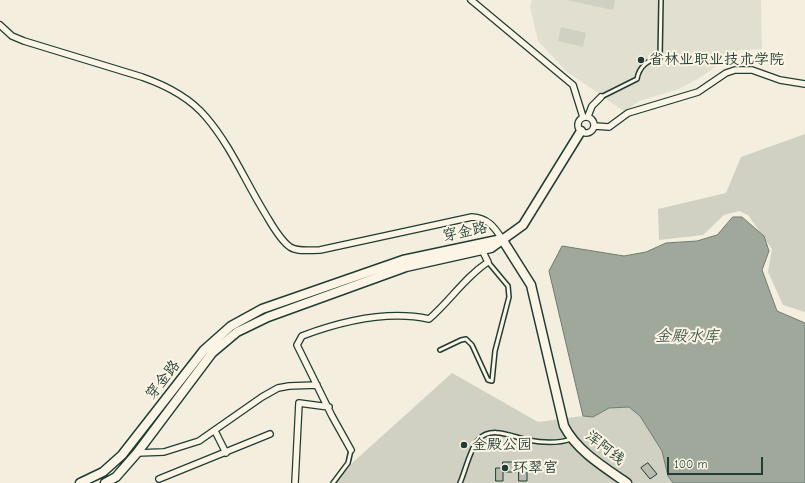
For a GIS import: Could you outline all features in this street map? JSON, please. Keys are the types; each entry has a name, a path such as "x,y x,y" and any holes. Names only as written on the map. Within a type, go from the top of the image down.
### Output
{"main road":[{"path":"569,436 560,411 531,285 502,239 523,225 581,131"},
{"name":"穿金路","path":"106,483 116,477 137,453 212,353 237,332 268,317 406,267 491,248 502,239"},
{"name":"穿金路","path":"80,483 103,472 122,455 204,350 231,326 262,309 403,260 502,239"},
{"name":"浑阿线","path":"569,436 600,464 627,483"}],"street":[{"path":"471,0 573,85 586,117"},
{"path":"0,25 12,36 24,41 148,79 186,99 205,116 216,130 226,145 249,189 274,227 289,246 294,249 320,250 472,217 490,222 502,239"},
{"path":"595,126 609,128 628,114 698,92 726,73 735,70 752,70 780,80 805,84"},
{"path":"586,117 592,106 601,97"},
{"path":"586,117 593,119 595,126 590,132 584,133 581,131 578,124 580,119 586,117"},
{"path":"351,450 297,345 302,336 333,325 398,315 429,319 442,308 475,270 488,262 482,250"},
{"path":"137,453 164,452 199,442 262,397 278,388 318,385"},
{"path":"295,483 299,403 329,407"},
{"path":"215,431 226,452"},
{"path":"159,480 270,434"}],"lane":[{"path":"601,97 637,79 645,64 660,58 661,0"},
{"path":"440,350 466,339 472,345 488,380 492,381 495,351 510,296 508,286 488,262"},
{"path":"460,483 477,440 488,433 502,433 528,440 549,443 561,443 569,436"},
{"path":"333,483 337,480 348,463 351,450"}],"shaded area":[{"name":"省林业职业技术学院","path":"532,0 761,0 762,49 739,50 704,75 679,89 639,101 625,112 566,71 538,41 530,6"},
{"path":"567,0 615,0 613,10"},
{"path":"561,27 586,33 583,47 558,41"},
{"path":"805,134 805,312 783,305 768,272 772,249 748,215 739,211 724,215 703,235 659,240 658,209 726,193 741,157"},
{"name":"金殿公园","path":"452,373 538,422 583,416 593,417 609,408 629,407 640,416 662,451 668,476 673,483 330,483"}],"water":[{"name":"金殿水库","path":"733,217 742,217 764,236 769,251 762,270 777,311 805,323 805,483 673,483 668,476 662,451 640,416 629,407 609,408 593,417 583,416 549,271 562,246 624,256 646,252 666,243 697,241 717,235"}],"building":[{"path":"503,462 516,462 516,472 503,472"},
{"path":"648,463 657,474 650,479 641,468"},
{"path":"519,467 527,467 527,481 519,481"},
{"path":"496,468 503,468 503,481 496,481"}],"place":[{"name":"省林业职业技术学院","path":"641,60"},
{"name":"金殿公园","path":"464,445"},
{"name":"环翠宫","path":"505,468"}]}
